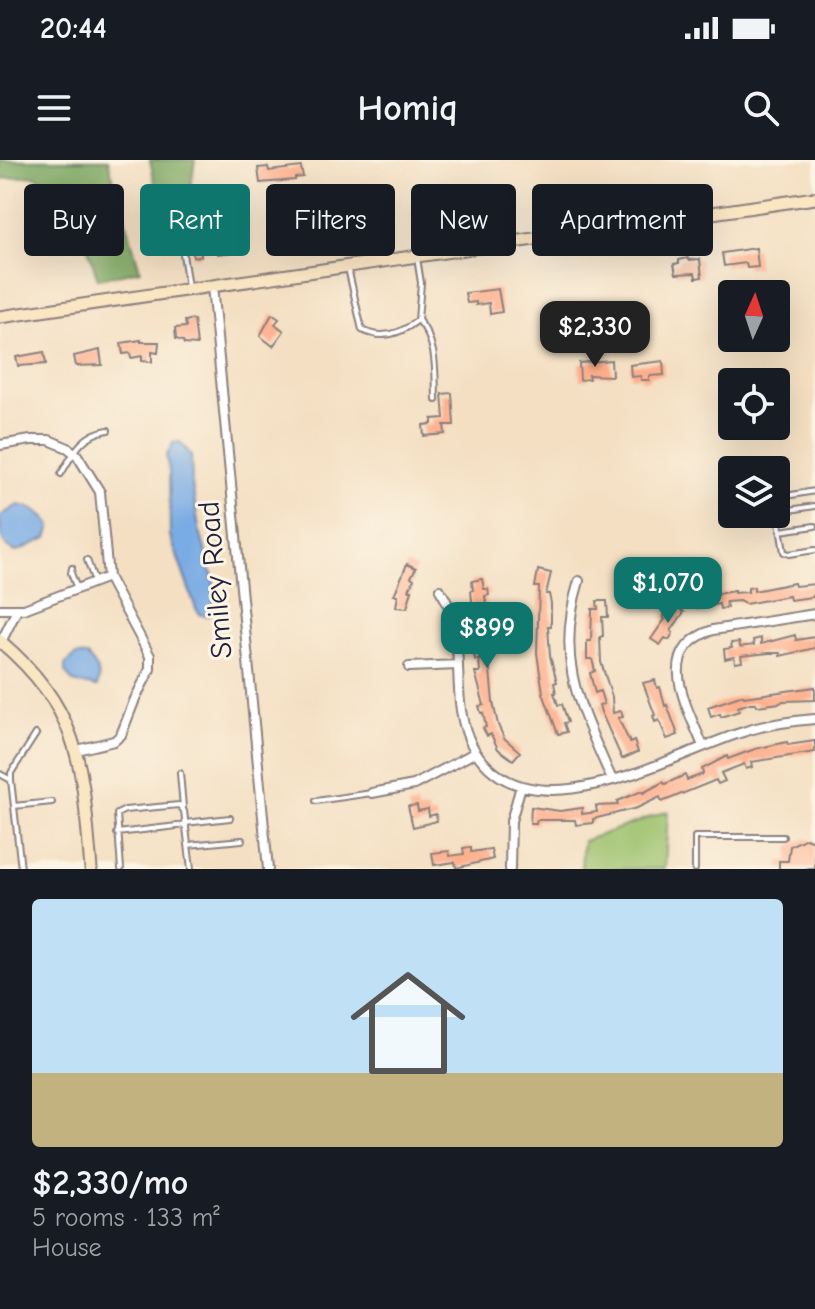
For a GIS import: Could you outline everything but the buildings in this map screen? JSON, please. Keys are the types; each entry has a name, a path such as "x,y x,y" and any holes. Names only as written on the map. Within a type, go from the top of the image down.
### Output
{"main road":[{"path":"516,241 815,198"},
{"path":"0,317 416,256"},
{"path":"0,642 31,670 48,690 64,717 77,750 91,869"}],"street":[{"name":"Smiley Road","path":"212,286 268,869"},
{"path":"0,445 42,440 74,452 100,492 108,577 150,656 150,669 121,735 114,741 77,750"},
{"path":"0,642 3,623 0,609 17,610 108,577"},
{"path":"579,581 568,635 571,675 577,699 612,780"},
{"path":"440,590 453,615 463,725 476,752 496,773 521,786 563,789 612,780 746,731 815,719"},
{"path":"3,623 17,610"},
{"path":"703,746 680,686 680,661 688,644 713,630 815,614"},
{"path":"409,667 458,665"},
{"path":"372,793 414,785 476,752"},
{"path":"510,869 511,821 521,786"}],"lane":[{"path":"183,256 188,289"},
{"path":"416,256 421,283 418,320 432,343 436,400"},
{"path":"347,266 362,330 373,335 389,335 418,320"},
{"path":"61,474 74,452 91,433 108,430"},
{"path":"790,495 815,491"},
{"path":"790,510 815,506"},
{"path":"780,531 815,526"},
{"path":"780,528 785,553 815,550"},
{"path":"87,560 95,582"},
{"path":"70,570 77,589"},
{"path":"21,869 11,773 36,734"},
{"path":"180,773 191,869"},
{"path":"0,774 11,780"},
{"path":"316,801 372,793"},
{"path":"14,806 52,802"},
{"path":"121,869 117,814 125,810 183,807"},
{"path":"117,833 230,818"},
{"path":"695,869 695,837 783,837"},
{"path":"188,845 242,840"}],"green space":[{"path":"0,160 108,160 115,184 53,184 34,176 0,179"},
{"path":"150,160 195,160 191,184 155,184"},
{"path":"124,215 140,270 98,279 90,256 124,256"},
{"path":"668,811 665,869 581,869 583,841"}],"water":[{"path":"180,442 191,455 199,528 214,581 214,605 209,616 201,615 196,609 170,536 166,456 173,443"},
{"path":"18,505 37,511 51,526 47,538 16,552 2,539 0,516"},
{"path":"76,655 87,656 95,667 99,678 97,687 73,682 65,672 65,665"}]}
